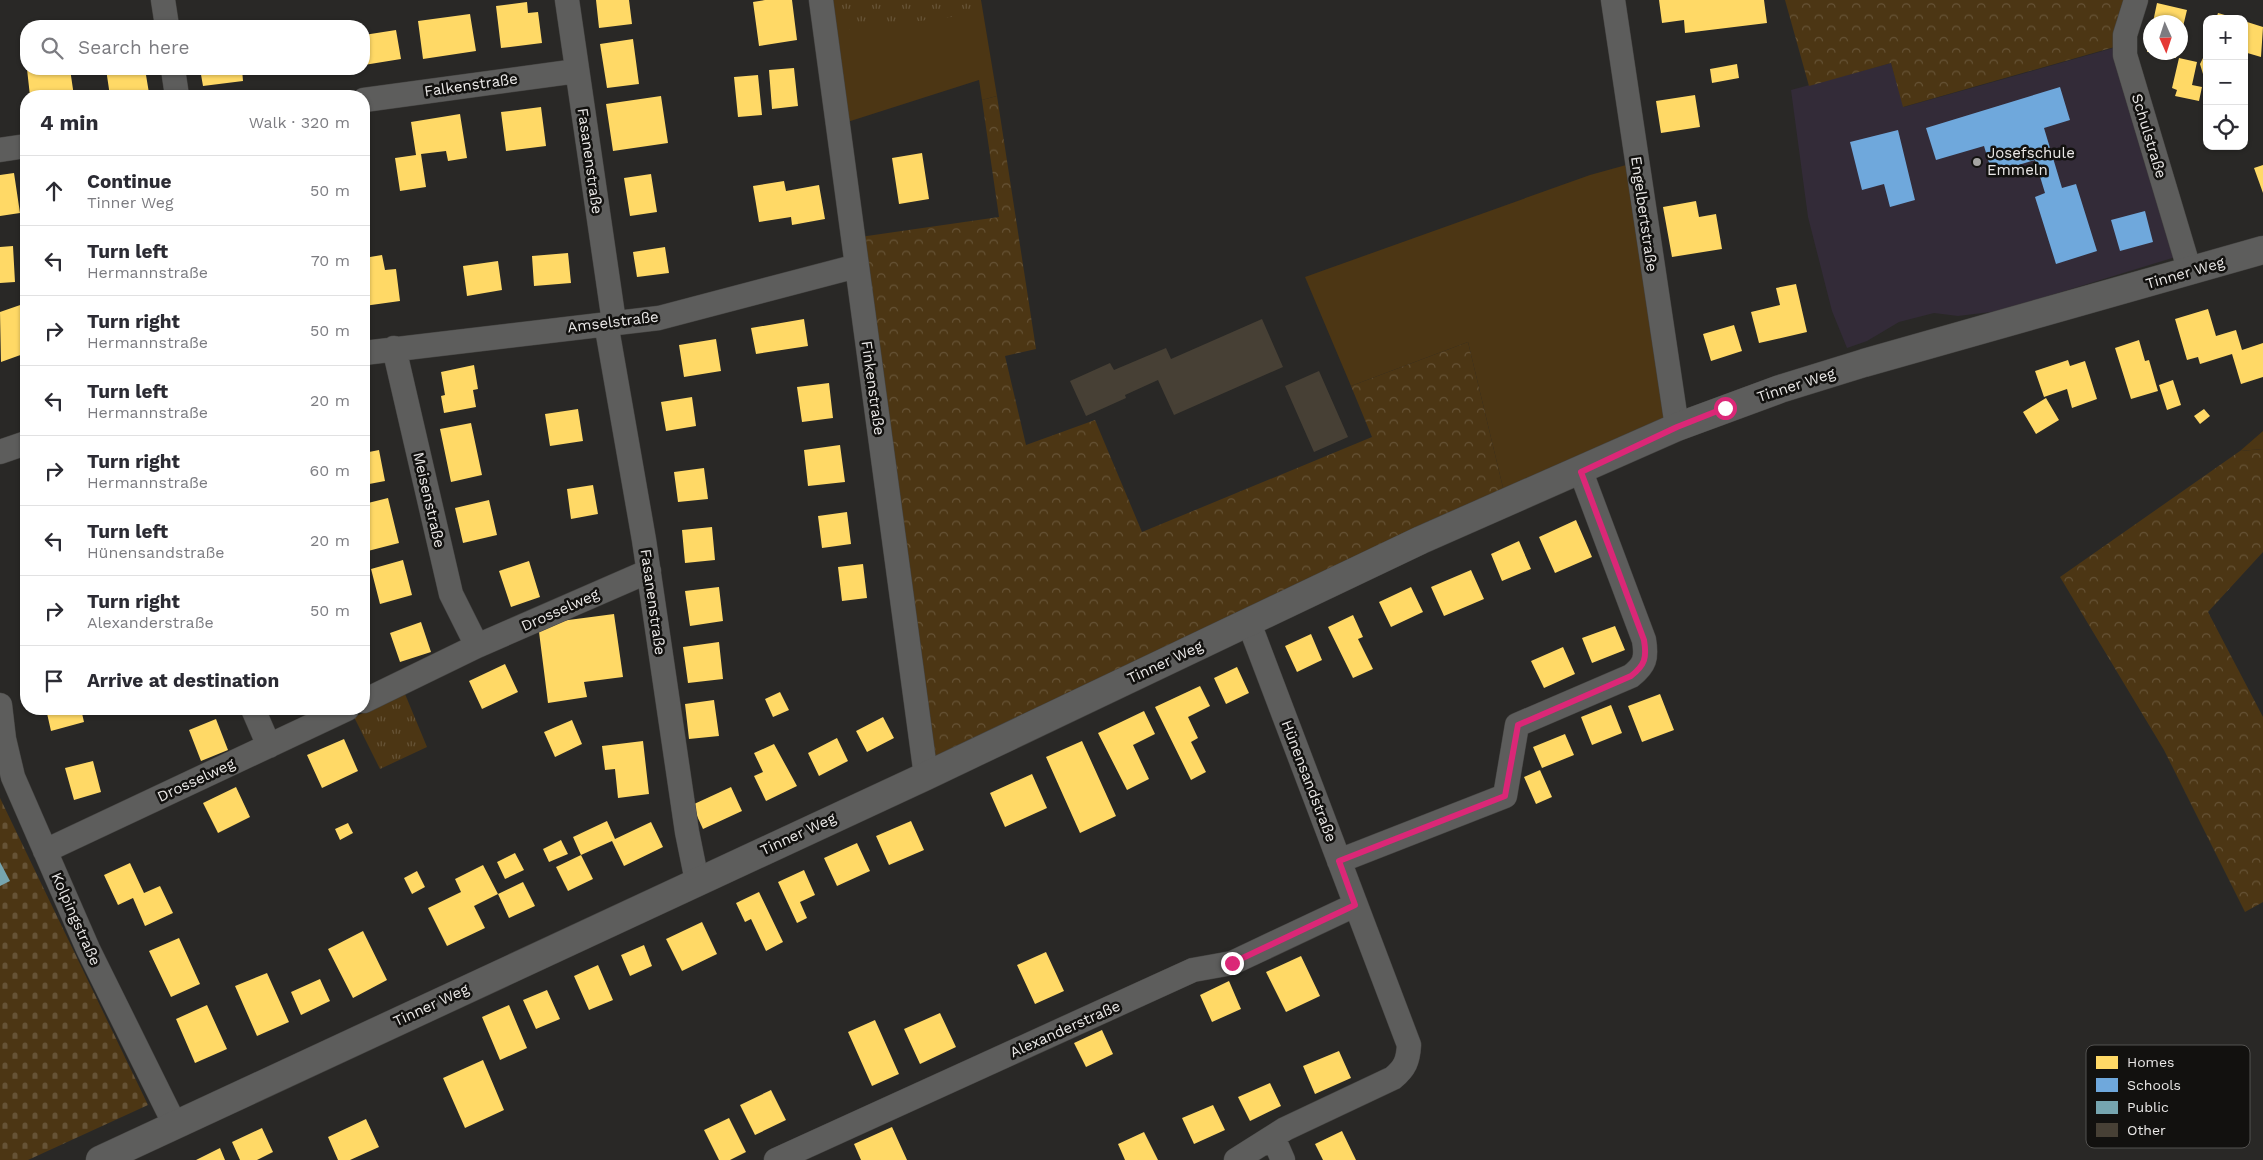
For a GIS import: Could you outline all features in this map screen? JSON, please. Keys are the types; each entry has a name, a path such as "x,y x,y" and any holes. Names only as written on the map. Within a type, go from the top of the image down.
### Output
{"street":[{"path":"163,0 166,20"},
{"name":"Fasanenstraße","path":"567,0 578,71 610,323 696,881"},
{"name":"Finkenstraße","path":"822,0 926,776"},
{"name":"Engelbertstraße","path":"1613,0 1677,427"},
{"name":"Schulstraße","path":"2136,0 2125,35 2125,55 2190,272"},
{"name":"Falkenstraße","path":"370,99 578,71"},
{"path":"174,75 176,90"},
{"path":"0,150 20,147"},
{"name":"Tinner Weg","path":"100,1160 696,881 926,776 1421,540 1581,472 1677,427 1817,377 2263,250"},
{"name":"Amselstraße","path":"370,352 659,318 857,266"},
{"name":"Meisenstraße","path":"394,348 450,594 477,646"},
{"path":"0,452 20,445"},
{"path":"1339,861 1505,796 1518,725 1631,676 1642,667 1647,656 1644,640 1581,472"},
{"name":"Drosselweg","path":"370,697 477,646 649,571"},
{"name":"Hünensandstraße","path":"1236,1160 1285,1129 1393,1078 1403,1070 1408,1058 1409,1045 1249,623"},
{"name":"Kolpingstraße","path":"0,705 6,779 45,851 88,949 175,1125"},
{"path":"256,715 269,746"},
{"name":"Drosselweg","path":"45,851 334,715"},
{"name":"Alexanderstraße","path":"776,1160 1193,970 1232,963 1355,905"},
{"path":"1273,1138 1283,1160"}],"shaded area":[{"name":"Josefschule Emmeln","path":"2117,47 2182,255 1999,311 1958,316 1934,313 1899,322 1867,341 1847,348 1832,311 1808,217 1791,90 1891,63 1904,107"}],"green space":[{"path":"821,0 981,0 997,96 982,100 979,80 838,125"},
{"path":"839,0 974,0 975,14 848,30 846,18 841,19"},
{"path":"1785,0 2136,0 2125,44 1903,107 1891,63 1809,86"},
{"path":"997,96 1036,349 1005,356 1026,445 1095,420 1142,532 1372,437 1351,386 1468,342 1504,492 923,764 853,238 999,217 982,100"},
{"path":"1637,162 1673,411 1646,431 1504,492 1468,342 1351,386 1305,277 1590,175"},
{"path":"2263,431 2263,449 2240,451"},
{"path":"2263,449 2263,552 2208,612 2263,717 2263,902 2245,912 2164,750 2060,577 2240,451"},
{"path":"405,694 427,747 380,769 354,717 370,715 370,710"},
{"path":"0,798 148,1105 28,1160 0,1160"}],"building: Homes":[{"path":"596,0 629,0 632,24 599,28"},
{"path":"792,0 797,40 759,46 753,2"},
{"path":"1659,0 1764,0 1767,23 1685,33 1684,20 1662,23"},
{"path":"527,2 528,13 538,12 542,43 501,48 496,6"},
{"path":"2157,3 2187,10 2186,15 2154,15"},
{"path":"470,14 476,51 423,59 418,21"},
{"path":"2248,22 2263,27 2261,57 2248,53"},
{"path":"396,30 401,59 370,64 370,34"},
{"path":"633,39 639,84 607,88 600,44"},
{"path":"2203,58 2203,74 2200,64"},
{"path":"2179,60 2197,62 2192,85 2202,87 2199,101 2175,96 2177,90 2172,88"},
{"path":"1737,64 1739,78 1712,83 1710,69"},
{"path":"794,68 798,106 772,109 769,70"},
{"path":"28,75 71,75 73,90 29,90"},
{"path":"107,75 146,75 148,90 109,90"},
{"path":"201,75 242,75 243,81 203,86"},
{"path":"758,75 762,115 738,117 734,77"},
{"path":"1695,95 1700,127 1661,133 1656,101"},
{"path":"661,96 668,143 613,151 606,104"},
{"path":"541,107 546,146 506,151 501,112"},
{"path":"460,114 467,158 448,161 446,151 421,154 426,187 400,191 395,158 416,155 411,122"},
{"path":"922,153 929,199 899,204 892,158"},
{"path":"2263,165 2263,193 2254,168"},
{"path":"14,173 20,213 0,216 0,175"},
{"path":"651,174 657,212 630,216 624,178"},
{"path":"784,181 786,191 819,185 825,219 792,225 791,217 759,222 753,186"},
{"path":"1696,201 1699,217 1716,214 1722,249 1672,257 1663,207"},
{"path":"13,246 15,282 0,283 0,247"},
{"path":"665,247 669,273 637,277 633,252"},
{"path":"568,253 571,283 534,286 532,256"},
{"path":"382,255 385,270 396,269 400,301 370,305 370,257"},
{"path":"498,261 502,290 467,296 463,266"},
{"path":"1796,284 1807,332 1759,343 1751,312 1780,305 1776,288"},
{"path":"20,305 20,355 1,362 0,312"},
{"path":"2208,309 2216,336 2236,330 2242,350 2263,343 2263,377 2241,384 2232,354 2200,364 2198,357 2187,360 2175,319"},
{"path":"804,319 808,346 756,354 751,328"},
{"path":"1734,325 1742,351 1711,361 1703,334"},
{"path":"716,339 721,371 684,377 679,345"},
{"path":"2139,340 2145,361 2149,360 2158,391 2131,399 2115,348"},
{"path":"2068,360 2070,366 2085,361 2097,399 2072,408 2067,389 2044,397 2035,371"},
{"path":"474,365 478,389 473,390 476,407 444,413 441,396 445,395 441,372"},
{"path":"2173,380 2181,405 2167,410 2159,385"},
{"path":"829,383 833,418 802,422 797,387"},
{"path":"692,397 696,426 666,431 661,402"},
{"path":"2046,398 2059,420 2036,434 2023,412"},
{"path":"578,409 583,441 550,446 545,414"},
{"path":"2204,409 2210,416 2200,424 2194,416"},
{"path":"471,423 482,475 451,482 440,429"},
{"path":"840,445 845,482 808,486 804,450"},
{"path":"379,450 385,481 370,484 370,452"},
{"path":"704,468 708,499 678,502 674,472"},
{"path":"593,485 598,514 571,519 567,489"},
{"path":"388,498 399,543 370,550 370,502"},
{"path":"489,500 497,535 463,543 455,508"},
{"path":"847,512 851,544 822,548 818,516"},
{"path":"1576,520 1592,557 1555,573 1539,537"},
{"path":"712,527 715,560 685,563 682,530"},
{"path":"1519,541 1531,569 1502,581 1491,554"},
{"path":"403,560 412,595 380,604 371,569"},
{"path":"529,561 540,597 511,607 499,571"},
{"path":"863,564 867,598 842,601 838,567"},
{"path":"1471,570 1484,599 1444,616 1431,587"},
{"path":"719,587 723,621 690,626 685,591"},
{"path":"1411,587 1423,612 1391,627 1379,602"},
{"path":"614,614 623,677 584,682 587,697 548,703 538,624"},
{"path":"1353,615 1363,637 1358,639 1373,669 1353,678 1328,627"},
{"path":"421,622 431,652 400,662 390,633"},
{"path":"1615,626 1625,650 1592,663 1582,638"},
{"path":"1311,634 1322,660 1297,672 1285,646"},
{"path":"719,642 723,679 688,683 683,647"},
{"path":"1563,647 1575,674 1544,688 1531,661"},
{"path":"505,664 518,692 482,709 469,681"},
{"path":"1237,667 1249,693 1226,704 1214,678"},
{"path":"1200,686 1210,706 1188,717 1198,738 1191,742 1206,772 1191,780 1155,707"},
{"path":"780,692 789,710 773,717 765,699"},
{"path":"1660,694 1674,730 1642,742 1628,706"},
{"path":"714,700 719,736 689,739 685,704"},
{"path":"1611,705 1622,733 1592,745 1581,717"},
{"path":"1144,711 1155,734 1133,745 1149,779 1127,790 1098,733"},
{"path":"47,715 82,715 84,722 51,731"},
{"path":"883,717 894,738 867,752 856,731"},
{"path":"216,719 228,750 201,761 189,730"},
{"path":"572,720 582,744 555,757 544,732"},
{"path":"1565,734 1574,755 1542,768 1533,747"},
{"path":"837,738 848,761 819,776 808,753"},
{"path":"344,739 358,771 322,788 307,755"},
{"path":"643,741 649,794 618,798 615,769 605,770 602,746"},
{"path":"1082,741 1116,816 1080,833 1046,757"},
{"path":"774,744 797,786 766,801 754,776 763,772 754,753"},
{"path":"93,761 101,792 74,800 65,768"},
{"path":"1540,770 1552,797 1536,804 1524,777"},
{"path":"1032,774 1047,808 1005,827 990,793"},
{"path":"236,787 250,817 218,833 203,803"},
{"path":"731,787 742,811 703,829 692,805"},
{"path":"607,821 615,839 651,822 663,847 624,866 612,841 581,855 573,837"},
{"path":"911,821 924,850 889,865 876,836"},
{"path":"348,823 353,833 340,840 335,829"},
{"path":"561,840 568,854 549,862 543,849"},
{"path":"857,843 870,871 837,886 824,858"},
{"path":"515,853 524,870 505,879 497,862"},
{"path":"581,855 593,879 568,891 556,867"},
{"path":"130,863 144,893 160,886 173,913 145,926 133,898 118,905 104,875"},
{"path":"483,865 498,894 474,906 485,928 447,946 428,908 461,892 455,879"},
{"path":"804,870 815,895 800,902 807,918 797,923 778,882"},
{"path":"417,871 425,887 412,894 404,878"},
{"path":"523,882 535,906 509,918 498,894"},
{"path":"759,892 783,942 766,951 751,919 745,922 736,903"},
{"path":"702,922 717,954 682,971 666,939"},
{"path":"363,931 387,980 353,998 328,949"},
{"path":"179,938 200,984 171,997 149,951"},
{"path":"644,945 652,966 630,976 621,955"},
{"path":"1046,952 1064,991 1035,1004 1017,965"},
{"path":"1301,956 1320,996 1286,1012 1266,972"},
{"path":"598,965 613,1000 589,1010 574,976"},
{"path":"267,973 289,1022 257,1036 235,986"},
{"path":"320,979 330,1001 301,1015 291,992"},
{"path":"1229,981 1241,1009 1212,1022 1200,995"},
{"path":"547,990 560,1019 536,1029 523,1000"},
{"path":"207,1005 227,1049 195,1063 176,1019"},
{"path":"509,1005 527,1048 500,1060 482,1017"},
{"path":"940,1013 956,1047 920,1064 904,1029"},
{"path":"875,1020 899,1074 872,1086 848,1032"},
{"path":"1102,1030 1113,1054 1086,1067 1074,1043"},
{"path":"1339,1051 1351,1078 1315,1094 1303,1066"},
{"path":"483,1060 504,1110 465,1128 443,1078"},
{"path":"1270,1083 1281,1106 1250,1121 1238,1097"},
{"path":"771,1090 786,1120 755,1135 740,1105"},
{"path":"1213,1105 1225,1130 1194,1144 1182,1118"},
{"path":"729,1118 746,1152 730,1160 719,1160 704,1130"},
{"path":"366,1119 379,1147 350,1160 338,1160 328,1137"},
{"path":"892,1127 907,1160 861,1160 854,1144"},
{"path":"262,1128 273,1152 257,1160 240,1160 232,1142"},
{"path":"1342,1131 1356,1160 1323,1160 1315,1144"},
{"path":"1144,1132 1158,1160 1125,1160 1118,1144"},
{"path":"220,1148 225,1160 196,1160"}],"building: Schools":[{"path":"2060,87 2070,120 2044,128 2062,188 2076,184 2097,251 2056,264 2035,197 2045,193 2035,160 1992,173 1984,146 1936,160 1926,128"},
{"path":"1898,130 1915,200 1890,207 1884,184 1862,190 1850,142"},
{"path":"2145,211 2153,242 2120,251 2111,220"}],"building: Public":[{"path":"0,862 10,881 0,886"}],"building: Other":[{"path":"1262,319 1283,367 1174,415 1158,380 1125,395 1126,398 1086,416 1070,381 1110,363 1114,370 1166,348 1171,359"},
{"path":"1319,371 1348,437 1314,452 1285,386"}],"place":[{"name":"Josefschule Emmeln","path":"1977,162"}],"route":[{"path":"1232,963 1355,905 1339,861 1505,796 1518,725 1631,676 1642,667 1647,656 1644,640 1581,472 1677,427 1725,408"}]}
